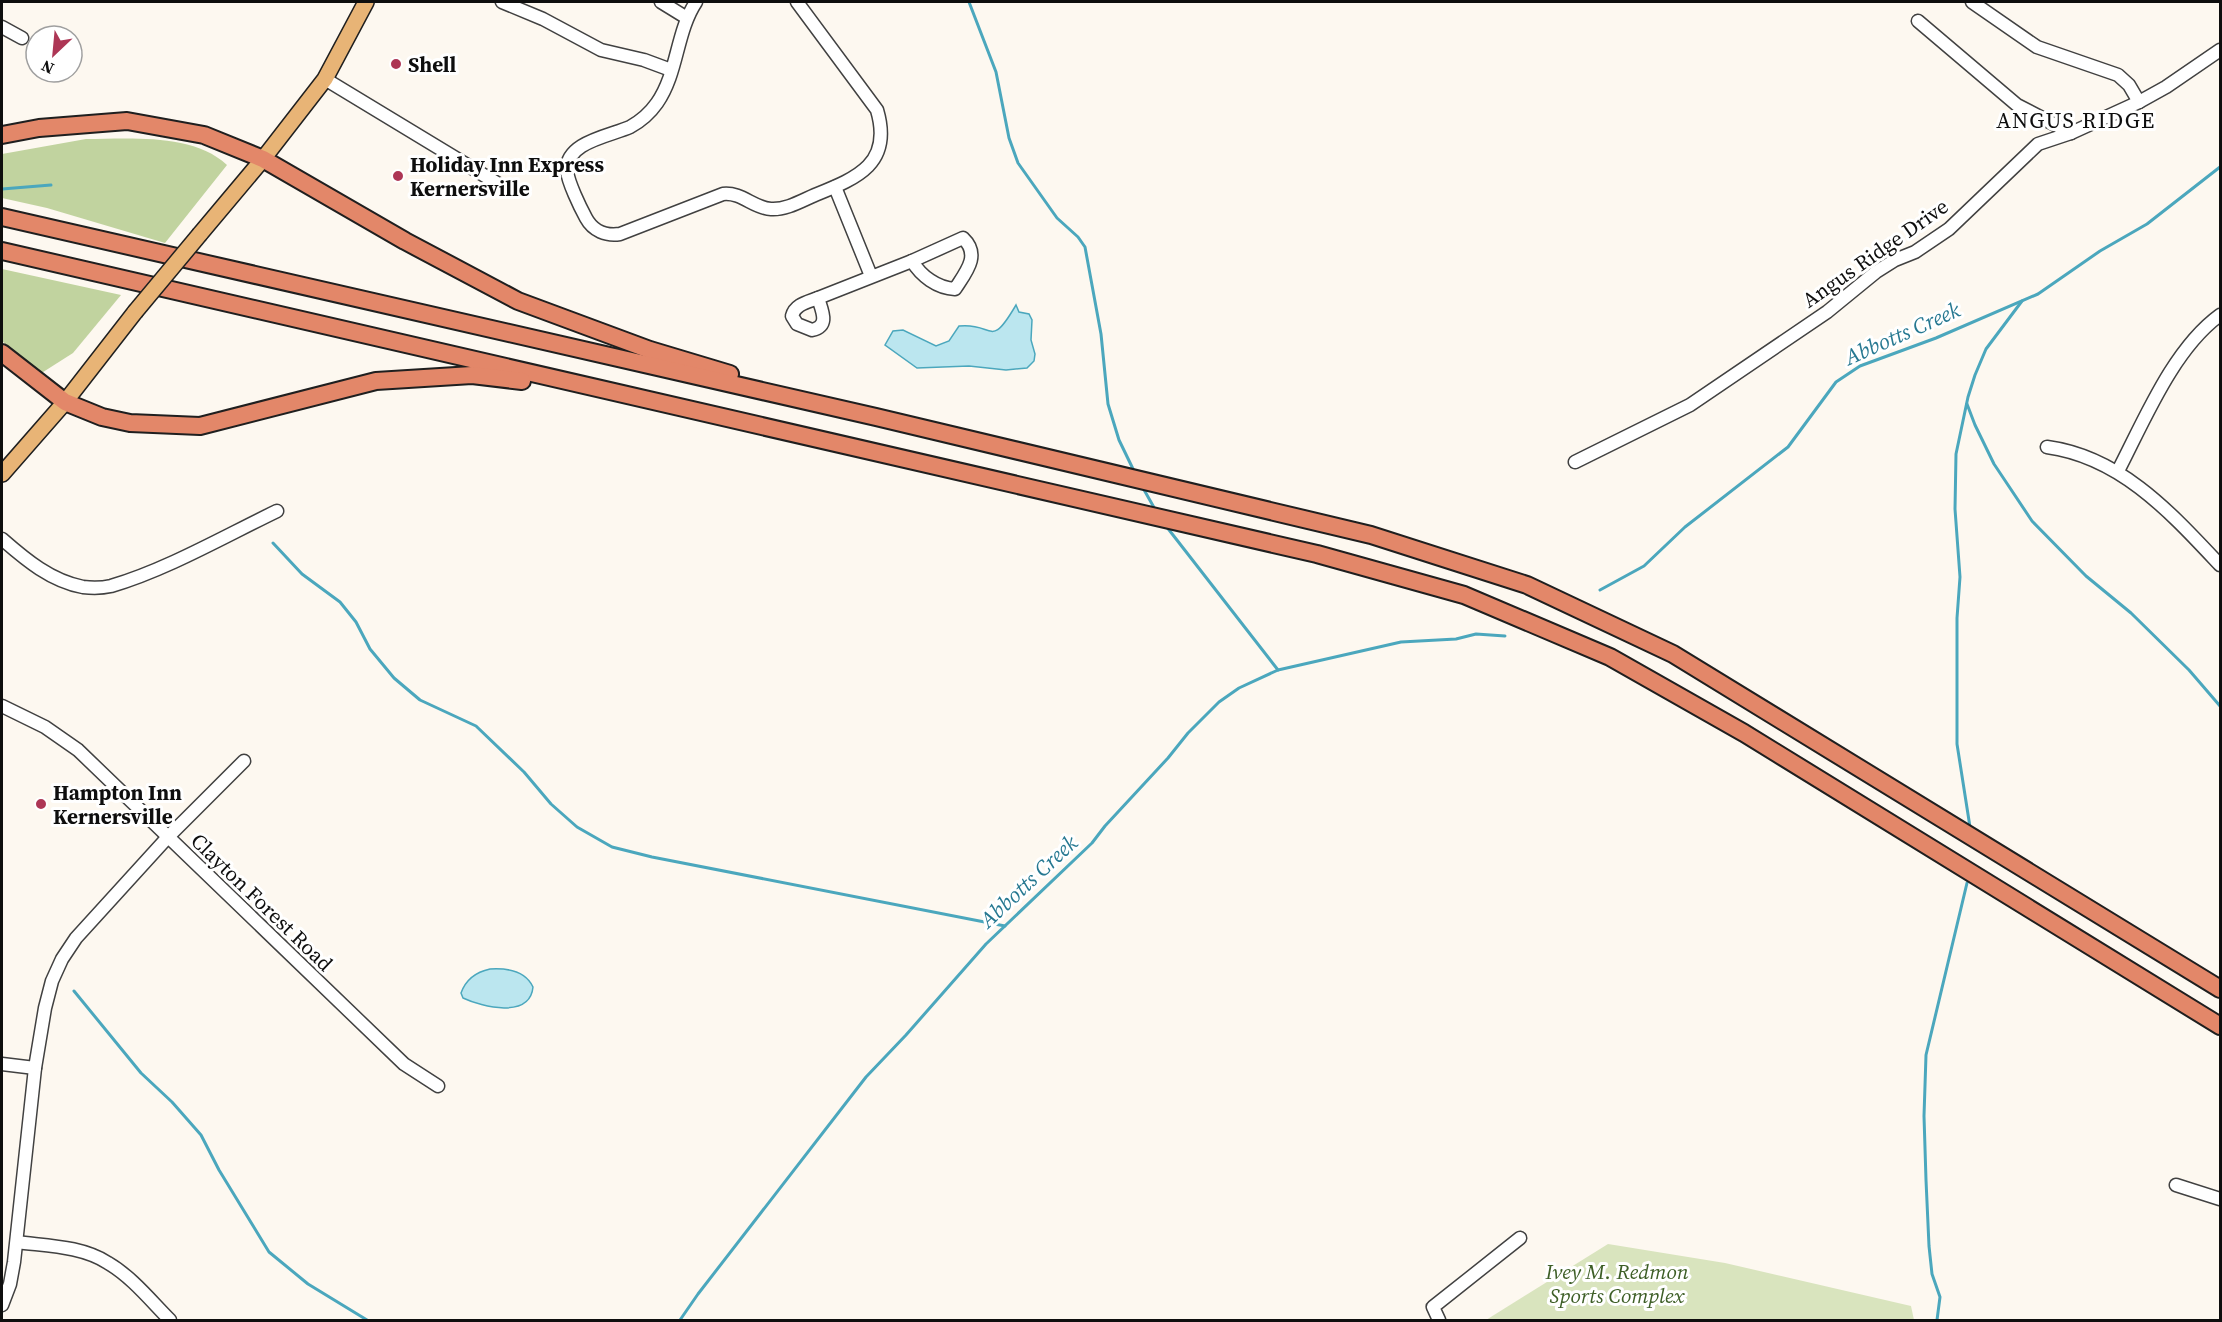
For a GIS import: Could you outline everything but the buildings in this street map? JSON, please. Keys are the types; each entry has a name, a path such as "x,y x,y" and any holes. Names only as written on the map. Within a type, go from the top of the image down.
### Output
{"highway":[{"path":"2,135 39,128 127,121 204,135 263,159 405,241 518,302 650,350 876,417"},
{"path":"2,217 876,417 1371,536 1527,585 1673,654 2220,989"},
{"path":"2,251 1317,554 1464,595 1610,657 1744,733 2220,1026"},
{"path":"2,353 64,402 102,417 130,423 200,426 376,381 472,375 567,387 673,407"}],"main road":[{"path":"2,474 64,402 325,80 366,2"}],"street":[{"path":"502,2 543,19 601,50 644,60 671,70"},
{"path":"661,2 687,18"},
{"path":"696,2 687,18 664,91 650,112 630,127 580,147 570,157 568,174 586,218 599,232 620,234 723,194 737,195 764,208 778,209 853,180 869,166 879,144 880,121 871,99 797,2"},
{"path":"1972,2 2037,47 2118,75 2129,85 2139,102"},
{"path":"1918,21 2017,105 2070,133"},
{"path":"2,27 22,38"},
{"name":"Angus Ridge Drive","path":"1575,462 1690,405 1827,312 1876,272 1895,260 1915,252 1949,229 2038,144 2070,133 2139,102 2166,87 2220,50"},
{"path":"325,80 505,188"},
{"path":"835,187 871,276"},
{"path":"818,298 963,238 970,244 973,252 968,268 955,289 933,282 918,271 912,261"},
{"path":"2118,471 2169,373 2190,346 2220,315"},
{"path":"2047,447 2067,450 2091,458 2118,471 2156,499 2220,565"},
{"path":"2,539 42,571 56,578 84,587 109,587 277,511"},
{"name":"Clayton Forest Road","path":"2,706 65,739 404,1064 438,1086"},
{"path":"2,1305 9,1284 17,1242 35,1068 52,981 62,959 76,938 167,838 244,761"},
{"path":"2,1064 35,1068"},
{"path":"2176,1185 2220,1198"},
{"path":"1439,1320 1433,1307 1520,1238"},
{"path":"17,1242 71,1249 108,1262 170,1320"}],"green space":[{"path":"86,139 141,139 179,143 197,147 227,165 165,243 47,208 2,198 2,154"},
{"path":"2,269 121,295 73,353 40,374 2,341"},
{"name":"Ivey M. Redmon Sports Complex","path":"1608,1244 1725,1263 1911,1306 1914,1320 1486,1320"}],"water":[{"path":"1016,305 1019,312 1029,314 1032,320 1031,340 1035,354 1034,361 1027,368 1006,370 969,366 917,368 885,345 893,331 903,330 936,346 949,341 959,326 996,331"},
{"path":"490,969 515,971 525,977 533,987 530,997 515,1007 504,1008 482,1005 463,998 461,993 469,980 476,974"}],"waterway":[{"path":"969,2 996,72 1009,138 1018,163 1057,218 1078,237 1085,247 1101,334 1108,404 1119,440 1134,471"},
{"name":"Abbotts Creek","path":"1600,590 1644,566 1685,527 1788,447 1836,382 1860,366 1936,338 2038,294 2100,251 2147,224 2220,167"},
{"path":"2,189 51,185"},
{"path":"1970,827 1957,744 1957,618 1960,577 1955,509 1956,454 1968,397 1986,349 2022,301"},
{"path":"1967,404 1994,464 2032,521 2086,576 2131,613 2189,670 2220,706"},
{"path":"1143,488 1156,511"},
{"path":"1166,526 1278,670"},
{"path":"273,543 302,574 340,602 356,622 370,649 394,678 420,700 476,726 524,772 551,804 577,827 612,847 652,857 1005,926"},
{"name":"Abbotts Creek","path":"680,1320 866,1077 986,944 1092,843 1188,733 1219,702 1239,688 1278,670 1401,642 1456,639 1476,634 1505,636"},
{"path":"1937,1320 1940,1297 1932,1274 1926,1180 1924,1116 1926,1055 1967,883"},
{"path":"74,991 141,1073 172,1102 201,1135 219,1170 269,1252 308,1284 367,1320"}],"place":[{"name":"Shell","path":"396,64"},
{"name":"Holiday Inn Express Kernersville","path":"398,176"},
{"name":"Hampton Inn Kernersville","path":"41,804"}],"district":[{"name":"ANGUS RIDGE","path":"2076,120"}]}
